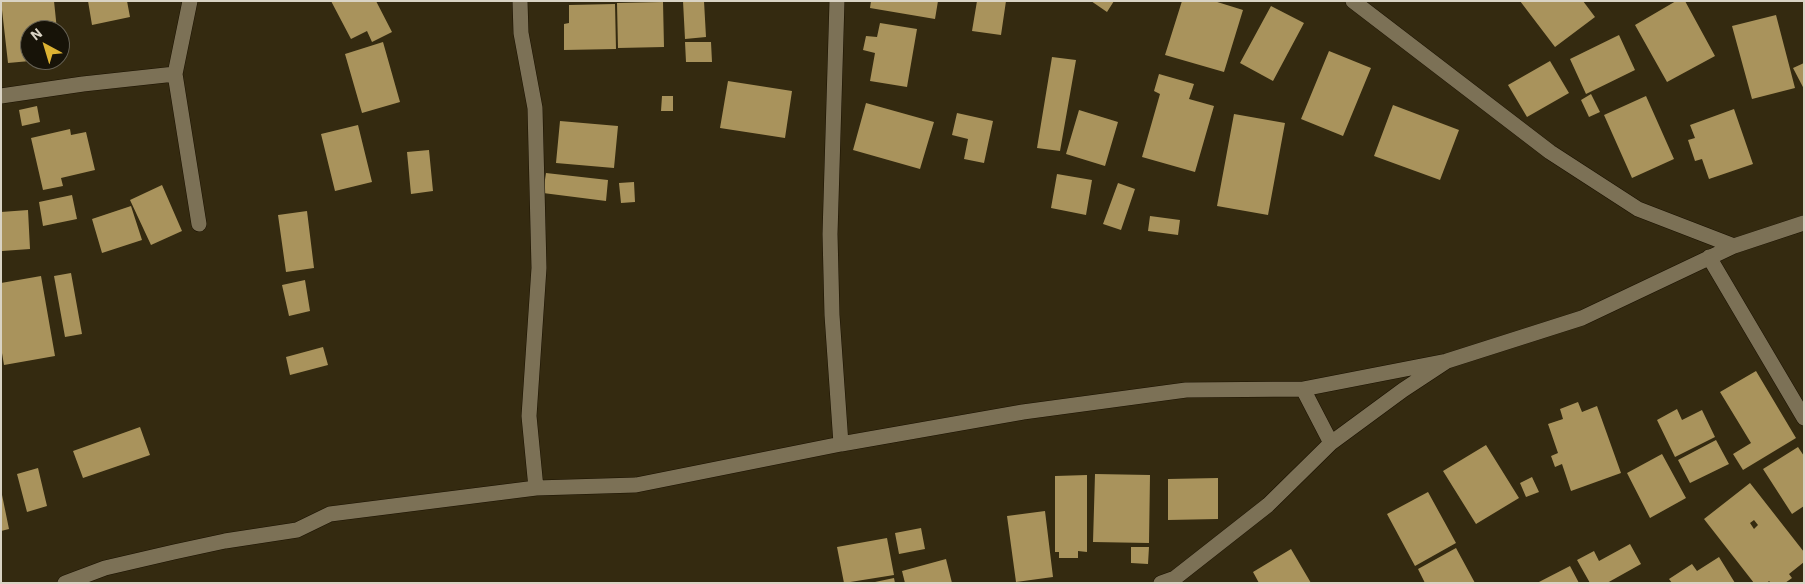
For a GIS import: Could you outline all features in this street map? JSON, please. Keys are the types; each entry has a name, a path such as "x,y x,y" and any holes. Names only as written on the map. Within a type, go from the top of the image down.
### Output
{"street":[{"path":"190,1 175,74 199,224"},
{"path":"520,1 521,33 535,108 539,268 528,416 536,488"},
{"path":"837,1 830,234 832,314 841,444"},
{"path":"1353,1 1550,152 1630,204 1638,209 1734,246"},
{"path":"1,96 175,74"},
{"path":"64,583 105,568 174,552 225,541 297,530 330,514 536,488 636,486 841,444 1023,412 1186,390 1303,389 1447,361 1582,318 1734,246 1804,223"},
{"path":"1709,257 1804,418"},
{"path":"1161,583 1175,578 1268,505 1331,443 1403,390 1447,361"},
{"path":"1303,389 1331,443"}],"building":[{"path":"1,1 54,1 56,20 20,20 20,62 8,63"},
{"path":"88,1 127,1 130,17 92,25"},
{"path":"331,1 376,1 392,32 372,42 367,31 351,39"},
{"path":"683,1 704,1 706,37 685,39"},
{"path":"871,1 938,1 935,19 870,8"},
{"path":"977,1 1006,1 1001,35 972,31"},
{"path":"1091,1 1114,1 1107,12"},
{"path":"1182,1 1214,1 1243,10 1224,72 1165,55"},
{"path":"1520,1 1583,1 1595,17 1555,47"},
{"path":"1676,1 1685,1 1715,56 1667,82 1635,25"},
{"path":"663,2 664,47 618,48 617,3"},
{"path":"615,4 616,49 564,50 564,24 569,23 569,5"},
{"path":"1271,6 1304,23 1273,81 1240,63"},
{"path":"1776,15 1795,88 1752,99 1732,26"},
{"path":"880,23 917,29 907,87 870,81 875,53 863,50 866,36 877,37"},
{"path":"1619,35 1635,70 1586,94 1570,59"},
{"path":"383,42 400,102 362,113 345,54"},
{"path":"685,42 711,42 712,62 686,62"},
{"path":"1329,51 1371,68 1343,136 1301,119"},
{"path":"1052,57 1076,60 1060,151 1037,148"},
{"path":"1550,61 1569,93 1527,117 1508,85"},
{"path":"1804,63 1804,89 1793,68"},
{"path":"1159,74 1194,84 1189,99 1214,106 1195,172 1142,157 1160,94 1154,91"},
{"path":"728,81 792,91 785,138 720,128"},
{"path":"1591,94 1600,112 1589,117 1581,100"},
{"path":"662,96 673,96 673,111 661,111"},
{"path":"1646,96 1674,159 1632,178 1604,115"},
{"path":"866,103 934,122 920,169 853,150"},
{"path":"1393,105 1459,130 1440,180 1374,156"},
{"path":"37,106 40,122 22,126 19,110"},
{"path":"1734,109 1753,164 1709,179 1702,159 1695,161 1688,140 1695,138 1690,125"},
{"path":"1079,110 1118,122 1105,166 1066,154"},
{"path":"957,113 993,121 984,163 964,159 968,139 952,135"},
{"path":"1234,114 1285,123 1268,215 1217,206"},
{"path":"560,121 618,126 614,168 556,163"},
{"path":"358,125 372,182 335,191 321,134"},
{"path":"70,129 71,135 86,132 95,170 61,178 63,186 43,190 31,138"},
{"path":"429,150 433,191 411,194 407,152"},
{"path":"546,173 608,180 606,201 543,193"},
{"path":"1057,174 1092,180 1086,215 1051,208"},
{"path":"634,182 635,202 621,203 619,183"},
{"path":"1118,183 1135,189 1121,230 1103,224"},
{"path":"162,185 182,231 151,245 130,200"},
{"path":"72,195 77,219 43,226 39,202"},
{"path":"131,206 142,240 102,253 92,219"},
{"path":"28,210 30,249 2,251 1,212"},
{"path":"307,211 314,268 286,272 278,215"},
{"path":"1150,216 1180,220 1178,235 1148,231"},
{"path":"71,273 82,334 65,337 54,276"},
{"path":"41,276 55,356 4,365 1,347 1,283"},
{"path":"305,280 310,311 289,316 282,285"},
{"path":"323,347 328,365 290,375 286,357"},
{"path":"1756,371 1796,438 1743,470 1733,454 1751,443 1720,392"},
{"path":"1578,402 1582,412 1597,406 1621,473 1571,491 1562,464 1555,467 1551,456 1558,453 1548,424 1563,419 1560,409"},
{"path":"1677,409 1682,420 1702,410 1715,437 1675,457 1657,420"},
{"path":"140,427 150,455 83,478 73,451"},
{"path":"1716,440 1729,464 1690,483 1678,460"},
{"path":"1486,445 1519,498 1476,524 1443,471"},
{"path":"1798,447 1804,456 1804,506 1792,514 1763,469"},
{"path":"1662,454 1686,498 1650,518 1627,473"},
{"path":"38,468 47,506 27,512 17,474"},
{"path":"1095,474 1150,475 1149,543 1093,542"},
{"path":"1087,475 1087,552 1078,551 1078,558 1059,558 1059,552 1055,552 1055,476"},
{"path":"1532,477 1539,492 1526,497 1520,483"},
{"path":"1218,478 1218,519 1168,520 1168,479"},
{"path":"1750,483 1804,552 1804,562 1789,574 1792,578 1785,583 1771,583 1769,581 1767,583 1754,583 1704,519","holes":["1754,520 1758,525 1754,529 1750,523"]},
{"path":"1,490 9,529 1,531"},
{"path":"1428,492 1456,543 1415,566 1387,514"},
{"path":"1045,511 1053,577 1016,582 1007,516"},
{"path":"921,528 925,549 899,554 895,533"},
{"path":"887,538 894,575 844,583 837,547"},
{"path":"1630,544 1641,564 1607,583 1590,583 1577,560 1594,551 1599,561"},
{"path":"1131,547 1149,547 1148,564 1131,563"},
{"path":"1456,548 1475,583 1425,583 1418,569"},
{"path":"1291,549 1311,583 1259,583 1253,572"},
{"path":"1719,557 1735,583 1672,583 1669,579 1692,564 1697,571"},
{"path":"946,559 952,583 905,583 902,571"},
{"path":"1570,566 1579,583 1537,583"},
{"path":"894,578 895,583 875,583 875,582"}]}
